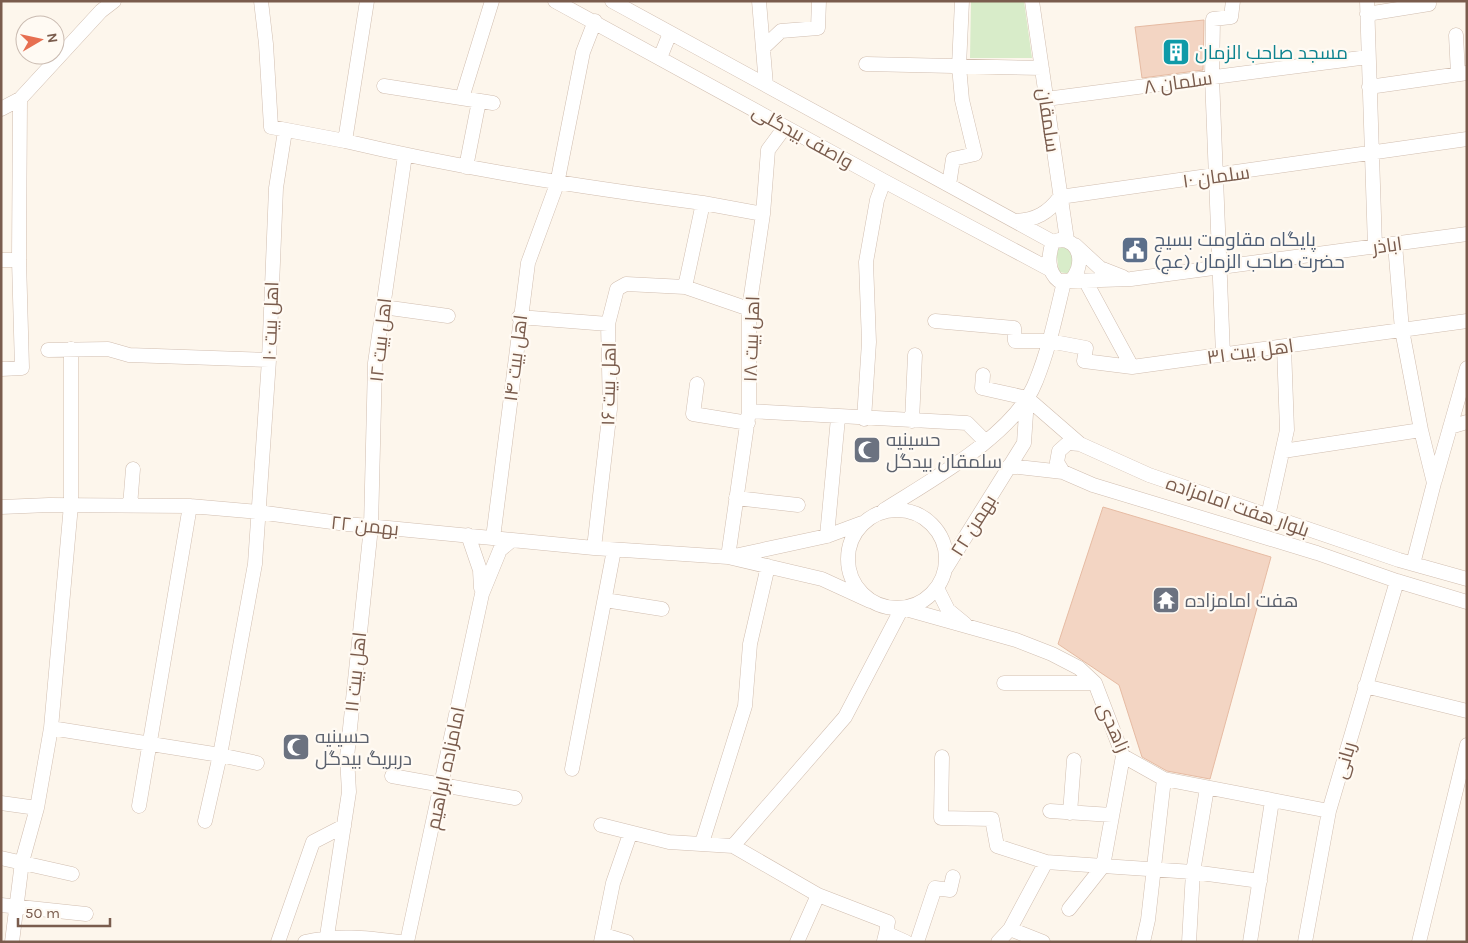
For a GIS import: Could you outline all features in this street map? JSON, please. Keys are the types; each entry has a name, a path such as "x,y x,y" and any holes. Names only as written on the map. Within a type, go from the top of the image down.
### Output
{"street":[{"path":"1,109 20,99 99,6 114,1"},
{"path":"261,1 266,44 271,127 557,184 703,203 763,214"},
{"path":"344,141 367,1"},
{"path":"462,98 492,1"},
{"name":"واصف بیدگلی","path":"555,1 1051,270 1054,277 1067,281"},
{"name":"واصف بیدگلی","path":"612,1 1015,221 1064,242 1100,268 1117,276 1131,279"},
{"path":"759,1 766,86"},
{"path":"763,48 781,31 818,28 819,1"},
{"path":"949,185 953,159 975,154 962,100 959,66 962,1"},
{"name":"سلمقان","path":"1032,1 1060,197 1064,242"},
{"path":"1223,355 1212,77 1213,19 1231,17 1233,1"},
{"path":"1375,247 1367,7 1429,4"},
{"name":"اهل بیت ۱۴","path":"493,538 528,263 557,184 582,52 595,21"},
{"path":"660,58 670,33"},
{"path":"1369,87 1462,73 1456,35"},
{"name":"سلمان ۸","path":"1046,100 1368,57"},
{"path":"866,64 1042,68"},
{"path":"384,86 486,102 466,167"},
{"path":"1,369 22,368 19,260 20,99"},
{"name":"اهل بیت ۱۸","path":"728,557 749,417 749,309 763,214 768,150 785,126"},
{"name":"اهل بیت ۱۰","path":"205,821 220,755 255,564 269,360 276,188 286,131"},
{"name":"سلمان ۱۰","path":"1060,197 1467,139"},
{"name":"اهل بیت ۱۲","path":"371,527 375,363 405,155"},
{"path":"864,419 869,342 866,262 877,200 884,181"},
{"path":"1015,221 1028,220 1040,216 1050,210 1060,197"},
{"path":"685,287 703,203"},
{"name":"اباذر","path":"1067,281 1086,282 1131,279 1467,234"},
{"path":"1051,270 1050,251 1064,242"},
{"name":"۲۲ بهمن","path":"881,512 960,460 985,441 1015,414 1027,398 1036,382 1067,281 1075,276 1079,260 1077,250 1064,242"},
{"path":"1395,244 1402,330 1421,430 1434,482"},
{"path":"1,260 19,260"},
{"path":"1086,282 1132,367"},
{"name":"اهل بیت ۱۶","path":"594,548 610,409 608,324 617,289 626,284 685,287 749,309"},
{"path":"383,307 448,316"},
{"path":"520,317 608,324"},
{"path":"935,321 1014,328 1014,341 1049,341"},
{"name":"اهل بیت ۳۱","path":"1049,341 1086,348 1084,361 1132,367 1467,322"},
{"path":"1268,516 1287,430 1284,347"},
{"path":"48,350 108,348 129,355 269,360"},
{"path":"12,942 22,862 37,808 51,728 71,505 71,349"},
{"path":"912,421 915,354"},
{"path":"1413,564 1434,482 1467,368"},
{"path":"983,375 982,388 1027,398"},
{"path":"697,384 693,414 967,423 985,441"},
{"name":"۲۲ بهمن","path":"946,569 1024,443 1027,398"},
{"name":"بلوار هفت امامزاده","path":"1027,398 1080,444 1149,475 1413,564 1467,579"},
{"path":"827,536 838,418"},
{"path":"1450,427 1467,422"},
{"path":"1283,450 1421,430"},
{"path":"1063,472 1057,462 1059,451 1068,443 1080,444"},
{"name":"بلوار هفت امامزاده","path":"1010,466 1063,472 1093,486 1317,553 1398,582 1467,602"},
{"path":"130,506 133,470"},
{"path":"736,498 798,504"},
{"name":"۲۲ بهمن","path":"1,507 71,505 190,506 258,512 371,527 614,550 728,557 822,579 870,601"},
{"path":"139,806 148,744 190,506"},
{"path":"902,510 922,516 937,530 946,549 946,569 937,588 922,602 902,608 886,607 870,601 855,585 848,564 850,542 862,524 881,512 902,510"},
{"name":"۲۲ بهمن","path":"728,557 827,536 862,524"},
{"name":"اهل بیت ۱۱","path":"327,936 349,792 347,757 371,527"},
{"name":"امامزاده ابراهیم","path":"468,536 480,570 482,594"},
{"name":"امامزاده ابراهیم","path":"407,942 443,783 482,594 492,564 500,550 512,540"},
{"path":"572,769 614,550"},
{"path":"702,843 745,706 750,644 768,566"},
{"name":"ربانی","path":"1305,942 1329,811 1365,686 1398,582"},
{"name":"زاهدی","path":"937,588 948,610 972,629"},
{"path":"605,600 662,609"},
{"path":"733,846 845,717 902,608"},
{"name":"زاهدی","path":"902,608 1016,640 1052,654 1079,668 1095,684 1123,756 1164,779 1329,811"},
{"path":"1004,683 1095,684"},
{"path":"1365,686 1467,711"},
{"path":"51,728 220,755 257,763"},
{"path":"1419,942 1465,762 1467,745"},
{"path":"1070,909 1103,866 1123,756"},
{"path":"942,757 941,818 992,819 997,846 1046,862 1152,868 1260,881"},
{"path":"1070,813 1074,760"},
{"path":"392,776 443,783 515,798"},
{"path":"1143,942 1148,920 1152,868 1164,779"},
{"path":"1189,942 1193,872 1207,788"},
{"path":"1250,942 1272,801"},
{"path":"1,802 37,808"},
{"path":"1050,812 1112,815"},
{"path":"601,825 630,834 669,842 733,846 818,895 888,922 885,938 906,942"},
{"path":"278,942 313,842 344,826"},
{"path":"627,942 602,938 614,883 630,834"},
{"path":"1,858 72,874"},
{"path":"998,942 1010,929 1046,862"},
{"path":"917,942 935,888 950,890 953,877"},
{"path":"797,942 818,895"},
{"path":"1,905 86,914"},
{"path":"1010,929 1036,940"},
{"path":"305,942 327,936 360,937 400,942"}],"green space":[{"path":"971,1 1024,1 1032,58 970,58"},
{"path":"1065,245 1072,258 1071,274 1059,272 1056,250"}],"building":[{"name":"مسجد صاحب الزمان","path":"1204,20 1203,70 1142,78 1135,27"},
{"name":"هفت امامزاده","path":"1103,507 1271,557 1210,779 1167,771 1142,757 1119,685 1058,644"}],"place":[{"name":"مسجد صاحب الزمان","path":"1176,52"},
{"name":"پایگاه مقاومت بسیج حضرت صاحب الزمان (عج)","path":"1135,250"},
{"name":"حسینیه سلمقان بیدگل","path":"867,450"},
{"name":"هفت امامزاده","path":"1166,600"},
{"name":"حسینیه دربریگ بیدگل","path":"296,747"}]}
